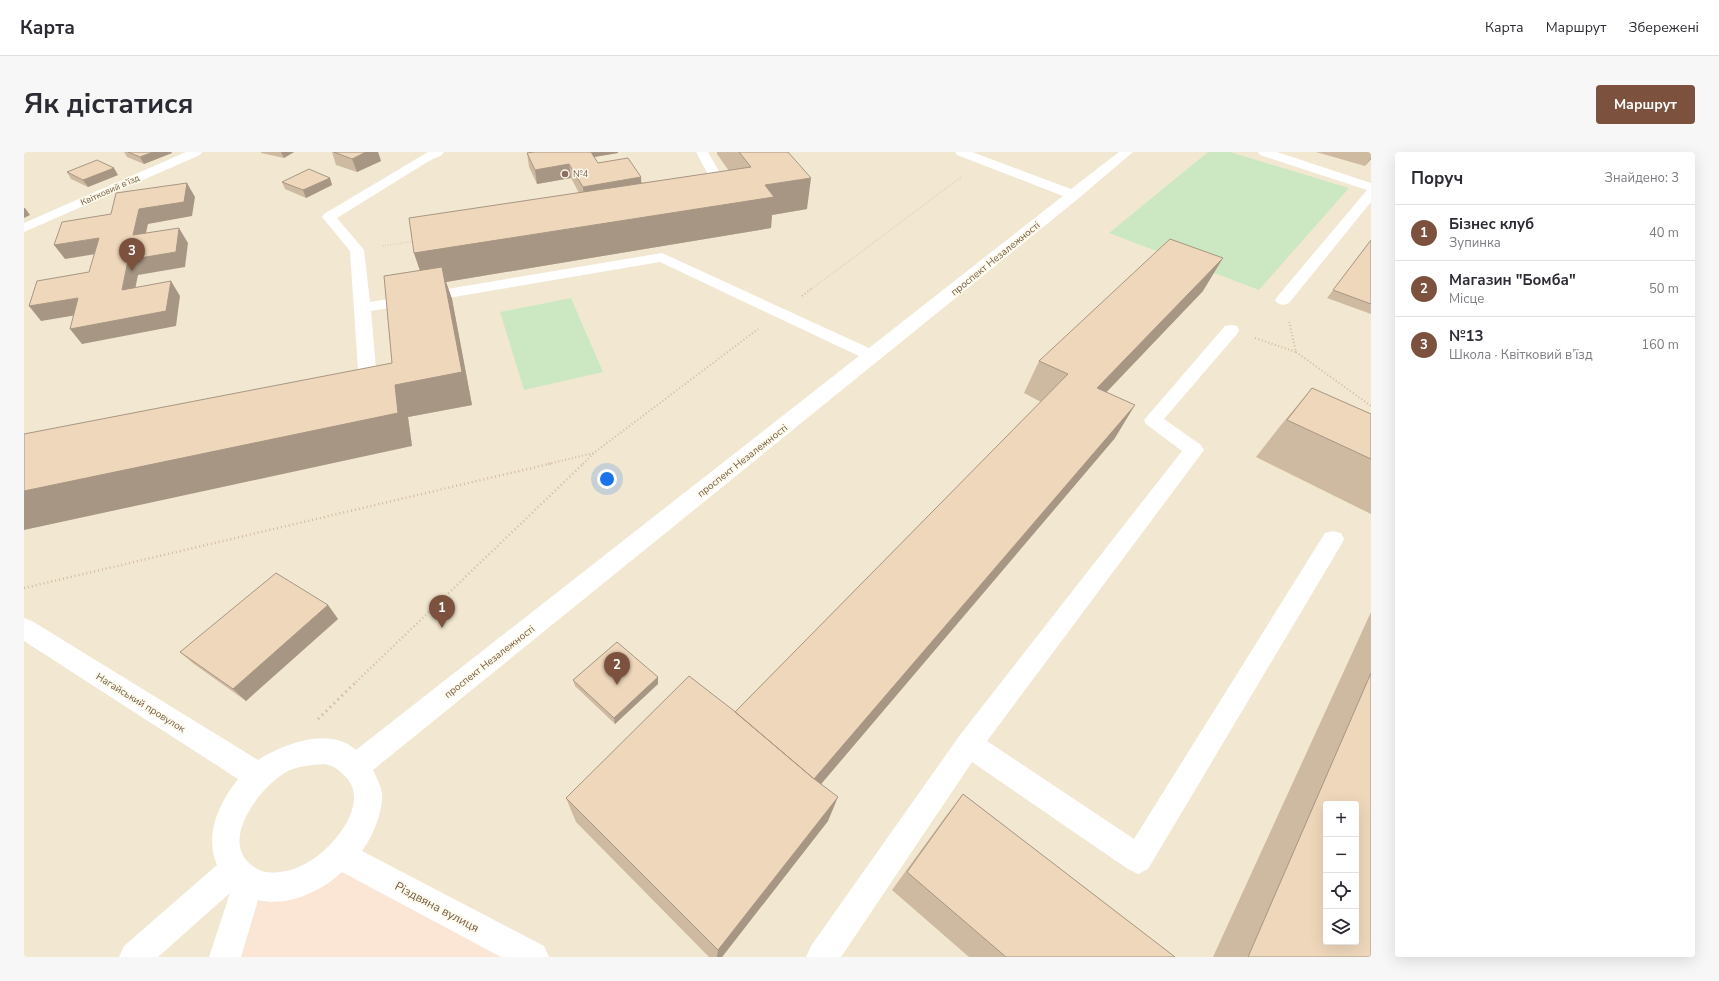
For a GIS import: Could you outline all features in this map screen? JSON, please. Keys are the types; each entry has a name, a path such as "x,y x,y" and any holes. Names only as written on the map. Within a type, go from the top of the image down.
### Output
{"street":[{"name":"Квітковий в’їзд","path":"24,228 196,152"},
{"path":"367,369 357,250 329,217 425,158 438,152"},
{"path":"702,152 724,192"},
{"path":"961,152 1074,195"},
{"name":"проспект Незалежності","path":"357,766 1127,152"},
{"path":"1264,152 1371,187"},
{"path":"407,154 425,158"},
{"path":"1283,300 1371,193"},
{"path":"363,308 662,257 873,356"},
{"path":"822,957 969,744 1194,450 1153,420 1231,330"},
{"path":"969,744 1138,859 1333,539"},
{"name":"Нагайський провулок","path":"24,628 258,776"},
{"path":"323,751 342,755 357,766 365,780 368,798 365,818 356,837 341,856 325,870 305,881 286,887 265,887 240,876 226,853 226,833 232,813 242,794 258,776 278,762 301,753 308,752 323,751"},
{"name":"Різдвяна вулиця","path":"341,856 533,957"},
{"path":"135,957 240,876"},
{"path":"225,957 240,876"}],"path":[{"path":"315,721 594,452 984,160"},
{"path":"357,250 419,240"},
{"path":"1283,300 1296,352"},
{"path":"1231,330 1296,352 1371,406"},
{"path":"24,588 594,452"}],"shaded area":[{"path":"24,152 1371,152 1371,957 24,957"},
{"path":"341,856 534,957 225,957 248,882"}],"green space":[{"path":"1208,152 1230,152 1349,188 1259,290 1109,233"},
{"path":"571,298 603,372 524,390 500,312"}],"building":[{"path":"128,152 153,152 140,157"},
{"path":"334,152 366,152 352,159"},
{"path":"591,152 598,163 628,158 641,177 583,187 569,164 535,170 527,153"},
{"path":"739,152 788,152 811,178 765,185 774,197 414,253 409,218 751,167"},
{"path":"97,160 114,168 83,180 67,172"},
{"path":"309,169 330,178 303,190 282,182"},
{"path":"187,183 184,202 139,209 133,235 179,228 176,252 128,260 122,290 171,281 166,311 70,329 78,298 29,306 37,281 89,272 99,238 54,245 62,222 111,214 116,193"},
{"path":"1170,239 1223,258 1097,388 1135,405 814,779 735,712 1068,374 1039,361"},
{"path":"1371,240 1371,304 1333,290"},
{"path":"442,267 462,372 395,385 398,413 24,491 24,434 392,363 384,276"},
{"path":"1312,388 1371,414 1371,459 1287,420"},
{"path":"276,573 328,605 233,689 180,652"},
{"path":"617,642 658,677 614,718 573,680"},
{"path":"1371,673 1371,957 1248,957"},
{"path":"689,676 733,710 813,778 838,797 718,950 566,798"},
{"path":"963,794 1175,957 1006,957 907,872"}],"place":[{"name":"№4","path":"565,174"},
{"name":"№13","path":"132,271"},
{"name":"Бізнес клуб","path":"442,628"},
{"name":"Магазин \"Бомба\"","path":"617,685"}]}
